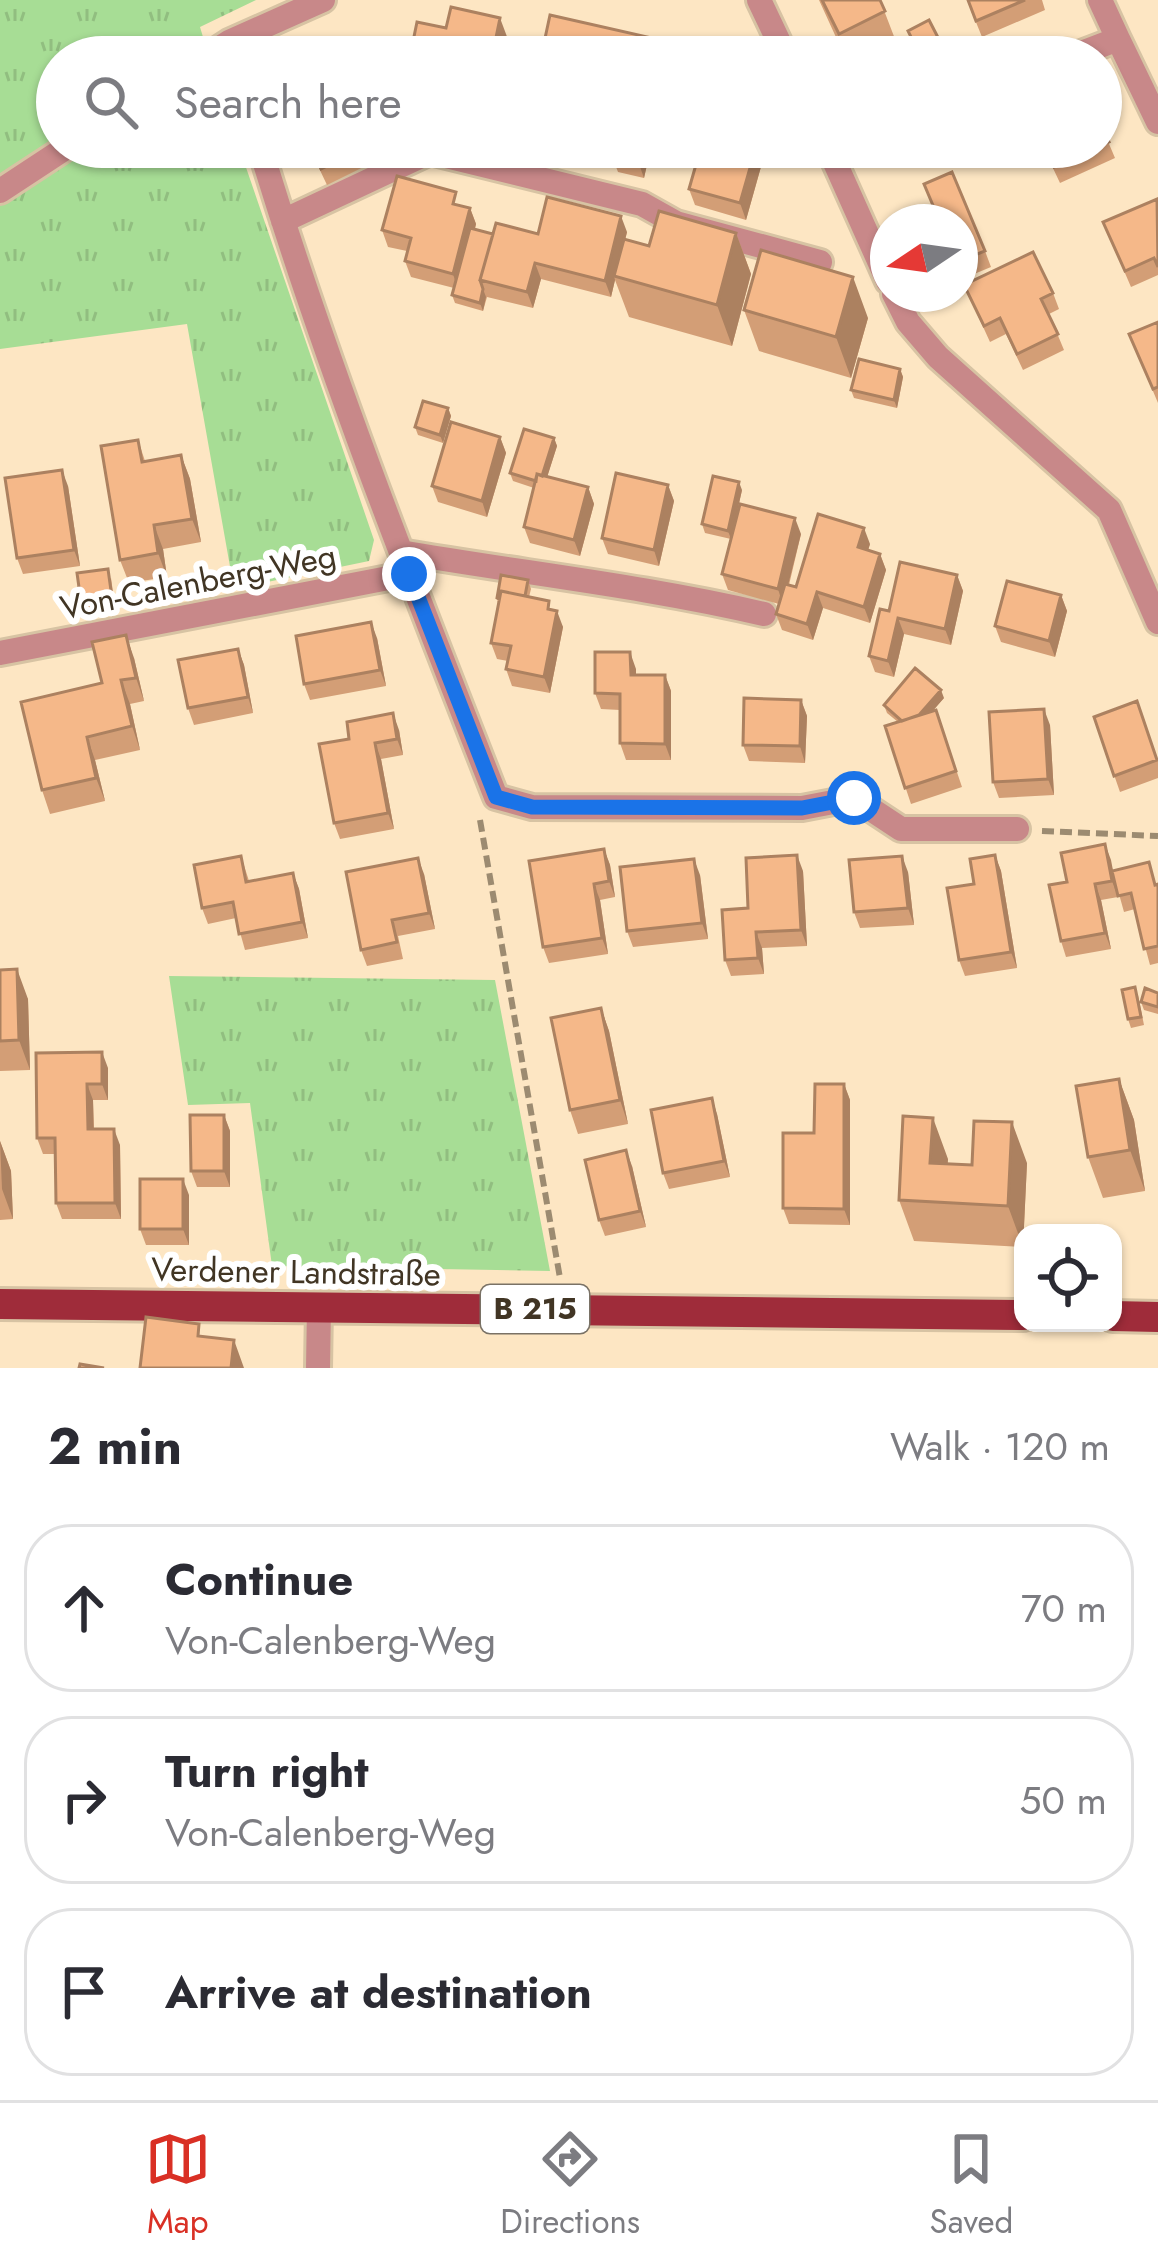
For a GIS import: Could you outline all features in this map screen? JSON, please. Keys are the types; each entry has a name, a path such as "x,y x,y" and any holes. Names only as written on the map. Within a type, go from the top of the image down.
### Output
{"main road":[{"name":"Verdener Landstraße","path":"0,1304 1014,1315"},
{"path":"1122,1316 1158,1317"}],"street":[{"path":"257,36 323,0"},
{"path":"759,0 776,36"},
{"path":"1100,0 1117,36"},
{"path":"1122,47 1158,122"},
{"path":"0,191 36,168"},
{"path":"267,168 405,563 496,797 532,807 599,808 802,808 854,798 901,830 1017,830"},
{"path":"283,221 396,168"},
{"path":"495,168 642,204 676,223 820,262"},
{"path":"840,168 870,239"},
{"path":"903,312 938,357 1109,511 1158,622"},
{"name":"Von-Calenberg-Weg","path":"0,653 405,563 668,592 764,614"},
{"path":"318,1368 319,1307"}],"path":[{"path":"496,797 478,822 566,1309"},
{"path":"1017,830 1158,836"}],"green space":[{"path":"0,0 256,0 200,27 203,36 36,36 36,168 246,168 374,540 369,561 234,589 187,324 0,349"},
{"path":"169,976 495,980 550,1271 272,1266 250,1103 188,1105"}],"building":[{"path":"822,0 880,0 885,11 839,34"},
{"path":"968,0 1025,0 976,21"},
{"path":"451,7 500,18 496,36 414,36 417,22 446,28"},
{"path":"550,15 643,36 546,36"},
{"path":"929,20 937,36 910,36 908,31"},
{"path":"695,168 750,168 740,203 689,189"},
{"path":"952,172 965,204 932,204 924,184"},
{"path":"397,176 456,192 453,204 470,208 453,274 405,261 411,238 382,230"},
{"path":"547,197 621,216 605,281 535,263 527,292 480,280 496,223 538,234"},
{"path":"1157,199 1158,267 1154,258 1125,271 1103,222"},
{"path":"659,211 736,233 717,305 614,276 624,239 649,246"},
{"path":"470,228 493,234 480,280 480,303 452,295"},
{"path":"761,250 853,277 836,337 744,310"},
{"path":"1033,252 1053,293 1041,299 1058,334 1017,354 1000,318 984,326 977,312 978,278"},
{"path":"1158,322 1158,387 1153,389 1129,334"},
{"path":"859,359 900,369 894,400 851,390"},
{"path":"423,401 448,408 440,435 415,427"},
{"path":"451,422 500,437 482,501 432,486"},
{"path":"524,429 554,438 542,476 537,474 536,481 510,473"},
{"path":"138,440 142,462 181,455 192,519 154,525 158,553 120,560 101,446"},
{"path":"62,470 74,550 17,558 5,478"},
{"path":"616,473 668,485 654,550 602,538"},
{"path":"537,474 588,487 574,540 524,527"},
{"path":"713,476 739,482 728,531 702,524"},
{"path":"740,504 795,518 778,589 722,574"},
{"path":"818,514 864,528 858,547 880,554 864,607 817,592 807,624 776,614 785,584 796,587"},
{"path":"900,562 957,575 945,629 898,618 888,661 869,656 880,609 889,611"},
{"path":"108,569 113,605 82,609 77,573"},
{"path":"501,575 528,580 525,596 501,591 497,598"},
{"path":"1007,581 1061,595 1049,641 995,626"},
{"path":"501,591 549,601 548,609 557,611 544,677 506,669 511,646 491,643"},
{"path":"371,622 380,670 304,684 296,636"},
{"path":"126,635 136,678 121,680 132,726 87,737 96,778 42,790 21,702 102,683 92,642"},
{"path":"238,649 248,697 188,708 178,660"},
{"path":"595,652 630,652 631,675 665,675 665,744 620,743 620,694 595,693"},
{"path":"915,668 941,690 919,715 902,721 884,705"},
{"path":"744,698 801,700 800,746 743,745"},
{"path":"1137,701 1157,760 1114,776 1094,717"},
{"path":"1044,709 1048,779 993,782 989,712"},
{"path":"936,710 956,771 905,788 885,726"},
{"path":"393,713 397,739 375,743 388,813 334,823 319,744 349,739 347,722"},
{"path":"1105,844 1112,881 1095,884 1105,933 1061,941 1049,885 1067,882 1061,853"},
{"path":"604,849 609,881 594,884 602,938 543,947 529,861"},
{"path":"797,855 801,930 756,932 758,958 725,960 722,910 748,908 746,858"},
{"path":"995,855 1011,952 959,960 947,888 974,884 970,859"},
{"path":"241,856 246,882 293,873 302,922 239,934 233,902 202,908 194,865"},
{"path":"902,856 908,908 854,912 849,860"},
{"path":"418,858 429,913 392,920 397,942 361,950 346,872"},
{"path":"694,859 702,923 627,931 620,867"},
{"path":"1149,862 1158,884 1158,946 1144,949 1131,893 1118,896 1112,871"},
{"path":"17,969 19,1040 0,1041 0,970"},
{"path":"1135,987 1141,1017 1128,1019 1122,990"},
{"path":"1145,988 1158,993 1158,1007 1141,1002"},
{"path":"601,1008 620,1100 570,1110 551,1018"},
{"path":"102,1052 102,1084 87,1084 88,1129 114,1129 115,1203 56,1203 55,1138 37,1138 36,1053"},
{"path":"1119,1079 1130,1150 1088,1157 1076,1086"},
{"path":"815,1084 844,1084 844,1209 783,1208 783,1133 814,1133"},
{"path":"712,1098 724,1161 663,1173 651,1110"},
{"path":"190,1115 224,1115 224,1171 191,1171"},
{"path":"903,1116 933,1118 930,1163 972,1165 974,1121 1012,1122 1008,1206 899,1200"},
{"path":"626,1150 640,1211 599,1220 585,1160"},
{"path":"140,1179 183,1179 183,1229 140,1229"},
{"path":"146,1317 199,1324 198,1336 234,1340 231,1368 140,1368"}],"route":[{"path":"409,574 496,797 532,807 802,808 854,798"}]}
